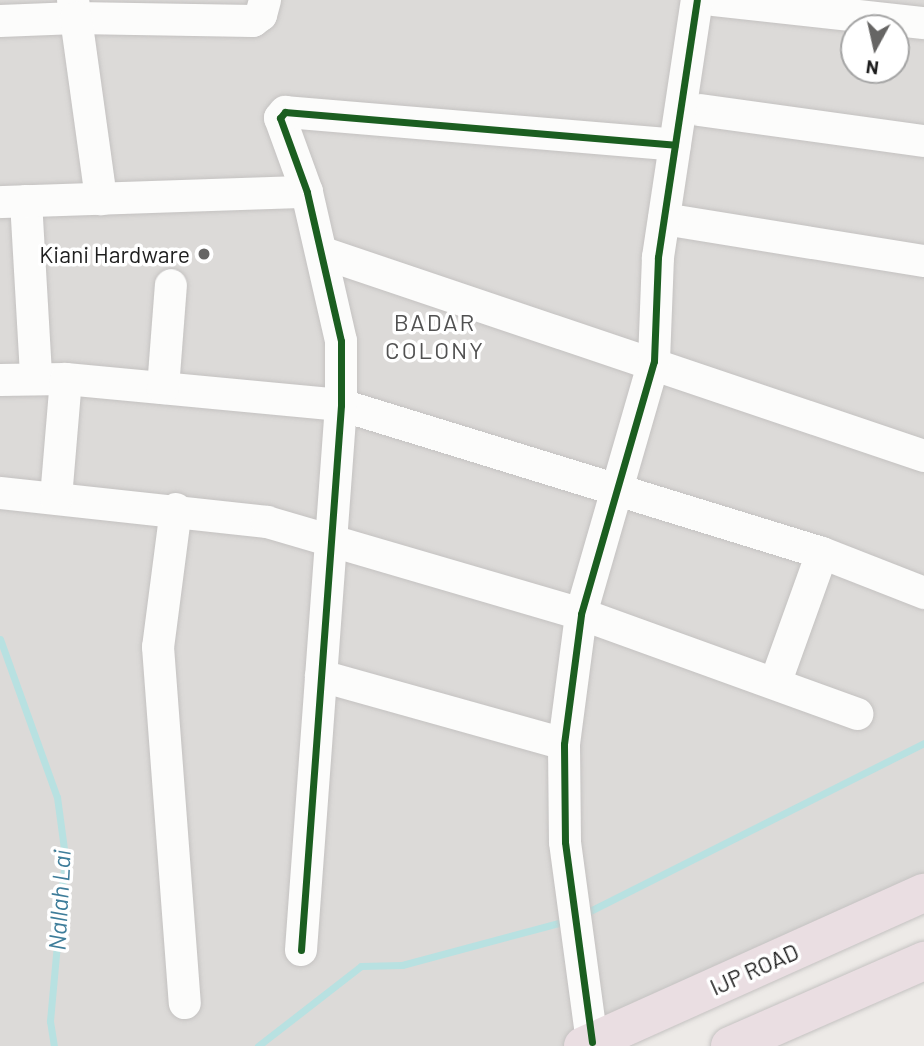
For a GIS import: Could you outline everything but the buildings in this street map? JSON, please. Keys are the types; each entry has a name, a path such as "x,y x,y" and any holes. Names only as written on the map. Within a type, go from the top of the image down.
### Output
{"highway":[{"name":"IJP ROAD","path":"588,1044 924,893"},
{"path":"730,1046 924,961"}],"street":[{"path":"0,21 75,9 253,21 261,15 265,0"},
{"path":"588,1044 565,842 564,744 581,614 619,490 654,361 664,219 697,0"},
{"path":"714,0 924,23"},
{"path":"75,9 101,200"},
{"path":"700,110 924,141"},
{"path":"301,950 341,405 341,341 307,192 281,129 285,112 675,145"},
{"path":"56,498 51,378 13,202 307,192"},
{"path":"664,219 924,261"},
{"path":"323,253 654,361 924,456"},
{"path":"163,388 171,285"},
{"path":"0,380 51,378 341,405 822,552 924,593"},
{"path":"0,493 176,509 267,522 581,614 776,681 858,714"},
{"path":"176,509 158,647 185,1003"},
{"path":"776,681 822,552"},
{"path":"321,676 564,744"}],"shaded area":[{"path":"0,0 924,0 924,900 601,1046 0,1046"}],"waterway":[{"name":"Nallah Lai","path":"0,639 57,797 65,856 50,1021 54,1046"},
{"path":"584,914 924,743"},
{"path":"258,1046 361,966 402,965 566,921"}],"cycle path":[{"path":"592,1042 565,842 564,744 581,614 654,361 658,257 697,0"},
{"path":"301,950 341,405 341,341 307,192 280,118 285,112 675,145"}],"place":[{"name":"Kiani Hardware","path":"204,254"}],"district":[{"name":"BADAR COLONY","path":"435,336"}]}
